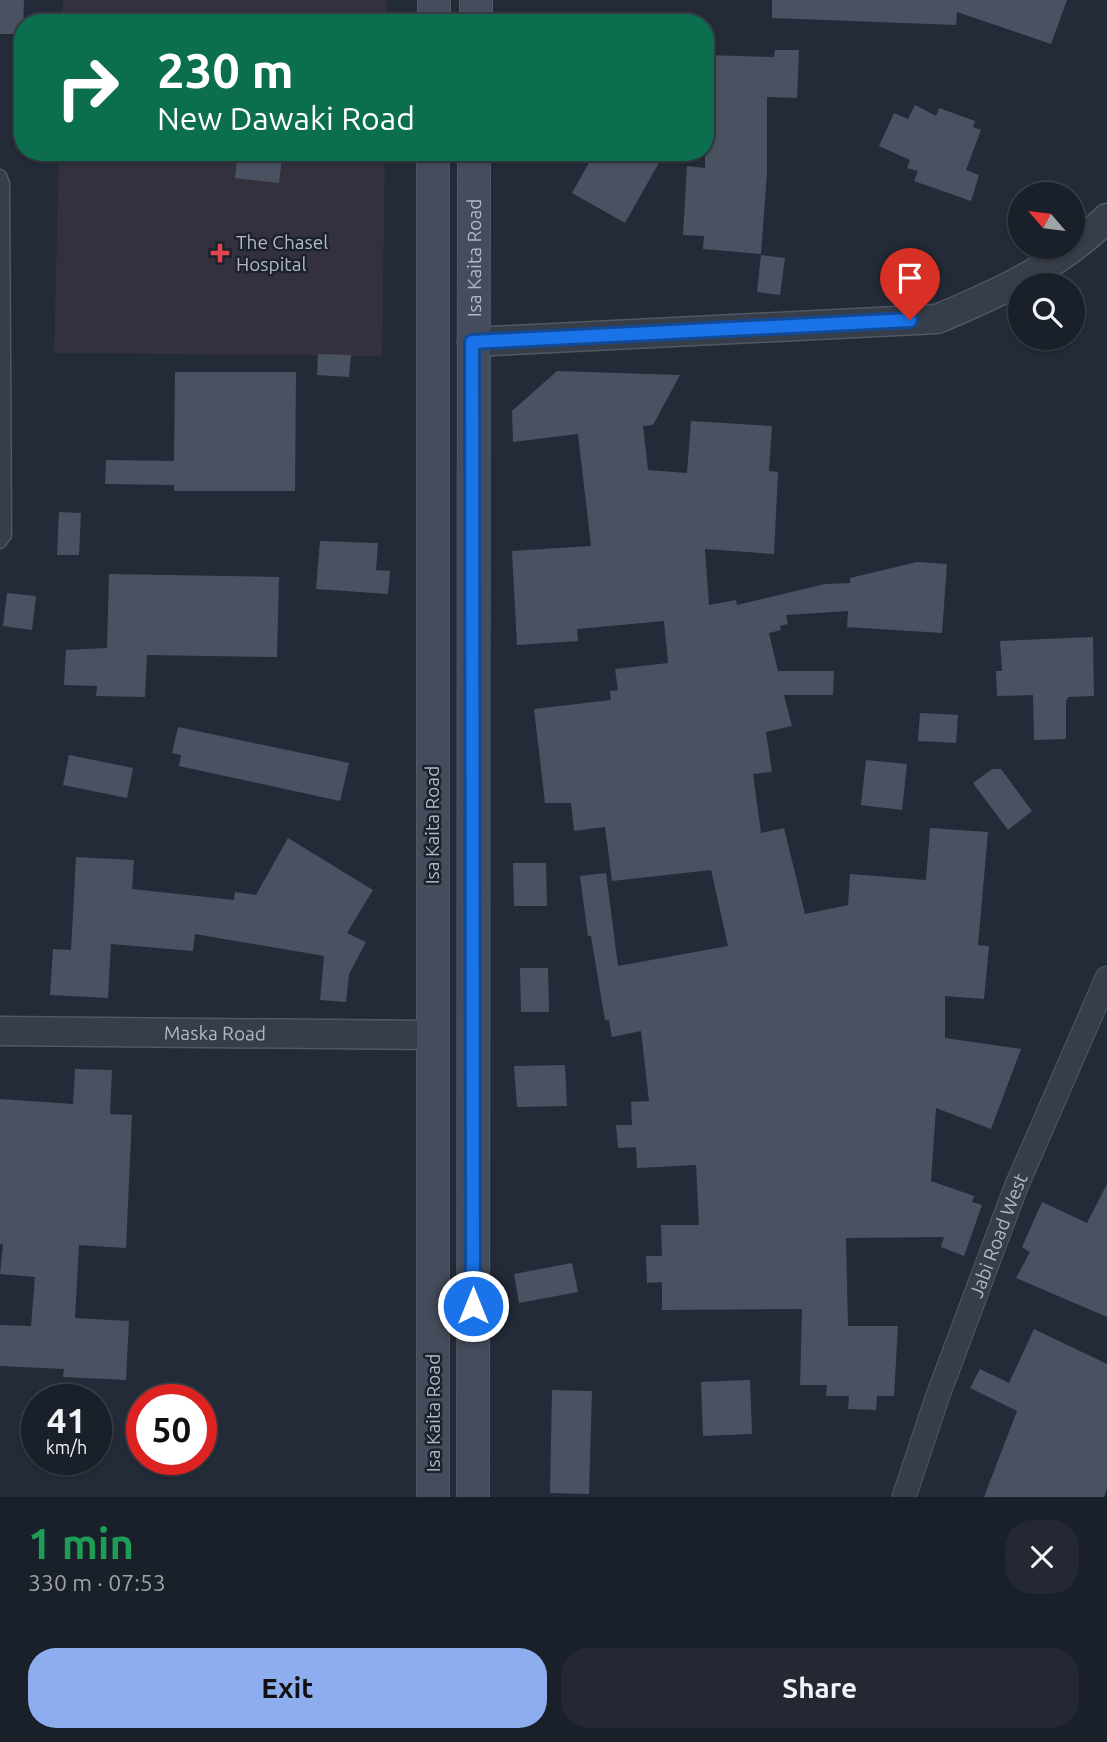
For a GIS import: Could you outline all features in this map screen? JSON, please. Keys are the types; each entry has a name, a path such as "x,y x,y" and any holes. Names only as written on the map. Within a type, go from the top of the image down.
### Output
{"main road":[{"name":"Isa Kaita Road","path":"433,161 433,1497"},
{"name":"Isa Kaita Road","path":"473,1497 474,161"}],"street":[{"path":"472,342 937,319 1007,289 1082,243 1107,218"},
{"name":"Jabi Road West","path":"904,1497 937,1398 1016,1187 1107,978"},
{"name":"Maska Road","path":"0,1031 431,1035"}],"lane":[{"path":"0,176 3,184 5,522 5,535 0,542"}],"shaded area":[{"path":"63,0 387,0 386,14 63,14"},
{"name":"The Chasel Hospital","path":"59,161 385,161 382,356 54,353"}],"building":[{"path":"0,0 24,0 24,14 14,14 14,34 0,34"},
{"path":"772,0 1067,0 1051,44 957,12 956,25 772,18"},
{"path":"775,50 799,50 797,98 767,97 767,173 761,254 703,249 704,236 683,235 687,166 705,168 705,161 714,161 714,55 774,57"},
{"path":"915,105 936,116 939,108 975,121 973,127 981,130 966,170 979,175 971,201 914,181 918,171 907,168 910,160 879,146 894,113 908,119"},
{"path":"237,161 282,161 279,183 235,178"},
{"path":"590,161 660,161 625,223 572,193"},
{"path":"761,255 785,258 780,295 757,292"},
{"path":"318,354 351,355 349,377 317,375"},
{"path":"557,371 680,375 653,425 643,426 648,470 687,473 691,421 772,426 769,471 778,472 774,554 705,549 709,605 736,600 737,605 825,584 850,583 850,578 917,562 947,564 942,633 847,627 848,611 786,615 788,624 780,626 781,630 769,633 778,671 834,671 833,695 784,695 792,726 766,732 772,772 753,774 761,833 784,828 805,914 848,905 850,874 926,880 930,828 988,832 978,945 989,946 984,999 945,996 945,1038 1021,1049 991,1129 936,1108 931,1181 974,1196 972,1202 982,1205 964,1256 941,1247 944,1237 846,1238 848,1326 898,1326 894,1396 877,1396 876,1410 848,1409 849,1396 826,1396 827,1385 800,1385 802,1309 662,1310 662,1282 647,1283 646,1256 662,1256 661,1225 699,1225 696,1165 637,1168 636,1147 618,1148 616,1125 632,1125 631,1102 649,1101 641,1031 612,1037 609,1020 605,1020 591,936 588,936 580,876 606,873 618,966 728,946 711,870 612,881 605,827 574,831 571,803 545,803 534,709 611,700 610,691 618,690 615,669 668,663 664,621 577,629 578,641 517,645 512,551 591,546 578,434 513,442 512,411"},
{"path":"175,372 296,372 295,491 174,491 174,485 105,484 106,460 174,461"},
{"path":"59,512 81,513 79,555 57,555"},
{"path":"320,541 378,543 376,570 390,571 388,594 316,589"},
{"path":"109,574 279,577 277,657 147,655 145,697 96,696 97,686 64,685 66,650 107,648"},
{"path":"7,593 36,596 32,630 3,626"},
{"path":"1093,637 1094,696 1068,697 1066,739 1034,740 1033,695 997,696 996,671 1002,671 1000,641"},
{"path":"920,713 958,715 956,743 918,741"},
{"path":"178,727 349,763 340,801 179,766 181,755 172,753"},
{"path":"69,755 133,768 127,798 63,785"},
{"path":"866,760 907,764 902,810 861,805"},
{"path":"992,769 1001,769 1032,811 1008,830 973,783"},
{"path":"288,838 373,890 347,933 366,942 349,974 346,1002 320,1000 324,956 195,934 193,951 111,944 108,998 50,995 53,949 71,950 76,857 134,860 132,889 234,900 235,892 256,895"},
{"path":"513,863 546,863 547,906 514,906"},
{"path":"520,968 548,968 549,1012 521,1012"},
{"path":"565,1065 567,1106 517,1107 514,1066"},
{"path":"75,1069 112,1070 110,1114 132,1115 126,1248 79,1245 75,1318 129,1321 126,1380 63,1377 64,1369 0,1366 0,1325 31,1326 35,1277 0,1274 3,1244 0,1244 0,1099 73,1104"},
{"path":"1107,1184 1107,1317 1016,1278 1030,1252 1022,1247 1042,1202 1087,1223"},
{"path":"572,1263 578,1292 519,1303 514,1274"},
{"path":"1034,1329 1107,1364 1107,1488 1104,1497 984,1497 1017,1411 970,1388 980,1369 1009,1383"},
{"path":"750,1380 752,1434 703,1436 701,1382"},
{"path":"552,1390 592,1391 589,1494 550,1493"}],"place":[{"name":"The Chasel Hospital","path":"220,253"}],"route":[{"path":"473,1306 472,342 910,320"}]}
